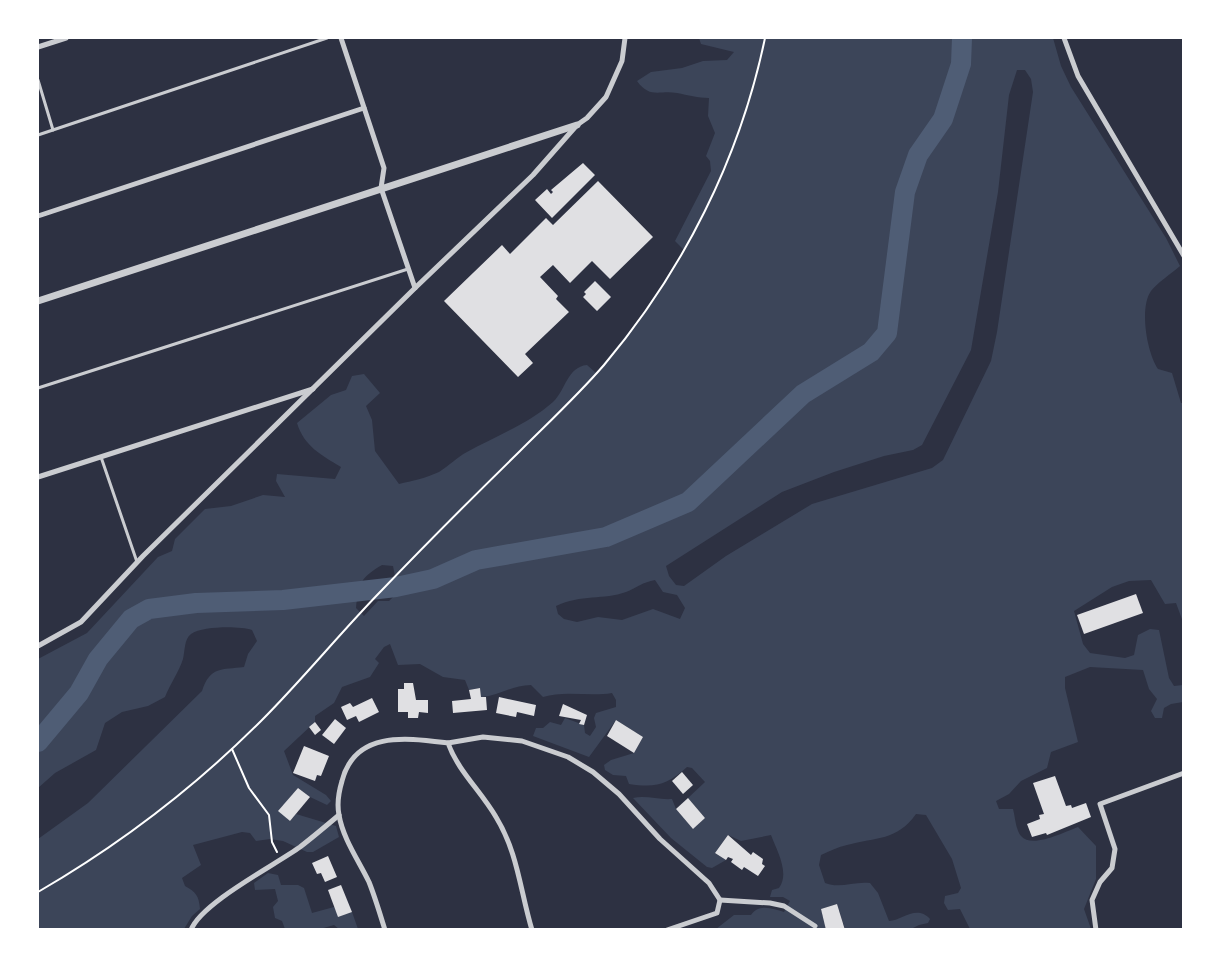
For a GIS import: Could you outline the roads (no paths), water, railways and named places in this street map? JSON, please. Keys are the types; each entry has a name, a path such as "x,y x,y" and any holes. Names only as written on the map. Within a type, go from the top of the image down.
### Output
{"street":[{"path":"38,47 66,38"},
{"path":"341,38 384,168 381,188 415,288"},
{"path":"38,301 576,125 587,118 606,97 622,61 625,38"},
{"path":"1064,38 1070,58 1082,85 1184,256"},
{"path":"38,216 364,108"},
{"path":"38,646 81,622 137,562 415,288 534,175 576,125"},
{"path":"38,477 315,388"},
{"path":"385,930 368,881 354,853 339,815 339,791 348,763 366,747 379,741 412,739 448,743 483,737 521,741 546,748 593,772 619,794 660,839 710,884 720,900 720,909 714,915 667,930"},
{"path":"448,743 453,758 496,817 514,853 532,930"},
{"path":"1096,930 1092,900 1100,882 1112,868 1114,849 1100,804 1184,773"},
{"path":"191,930 194,922 216,902 280,860 339,815"},
{"path":"720,900 770,903 784,906 815,926"}],"lane":[{"path":"38,135 327,38"},
{"path":"38,80 53,130"},
{"path":"38,388 408,269"},
{"path":"101,457 137,562"}],"waterway":[{"path":"38,742 79,693 98,659 131,619 149,609 196,603 283,600 396,587 433,579 476,560 606,537 688,502 803,394 871,352 887,333 905,192 918,155 943,119 961,64 962,38"}]}
